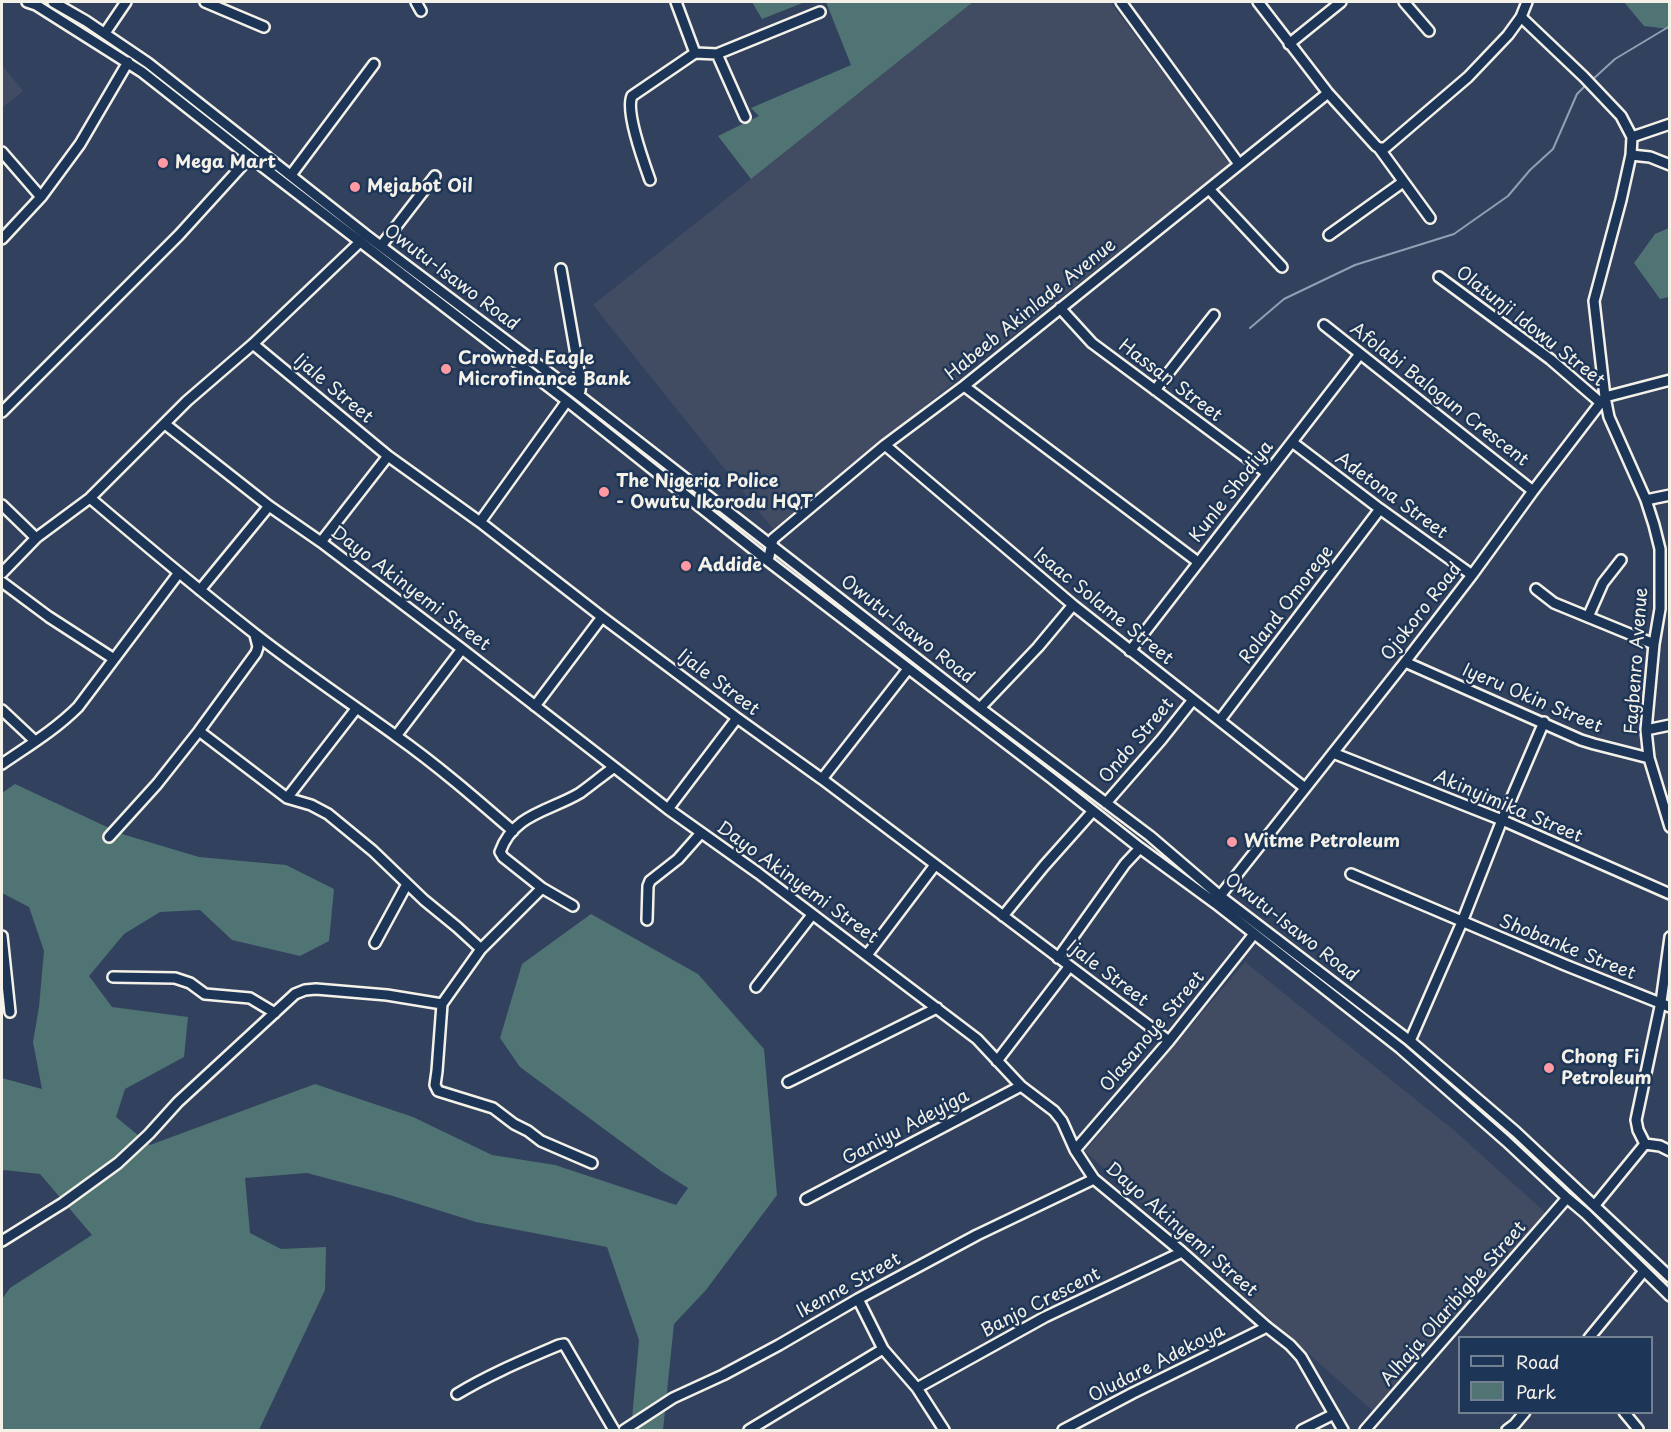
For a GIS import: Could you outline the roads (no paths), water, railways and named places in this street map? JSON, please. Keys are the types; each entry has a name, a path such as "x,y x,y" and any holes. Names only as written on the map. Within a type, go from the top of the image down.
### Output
{"street":[{"name":"Owutu-Isawo Road","path":"27,2 128,62 567,401 768,561 1400,1048 1586,1214 1670,1296"},
{"name":"Owutu-Isawo Road","path":"52,2 105,33 148,63 381,246 576,393 980,708 1150,836 1220,896 1410,1041 1516,1132 1670,1276"},
{"path":"105,33 126,2"},
{"path":"205,2 264,27"},
{"path":"416,2 421,11"},
{"path":"676,2 695,53"},
{"path":"1121,2 1239,164"},
{"path":"1258,2 1328,93 1380,148 1430,218"},
{"path":"1289,44 1341,2"},
{"path":"1404,2 1428,31"},
{"path":"1380,148 1385,148 1468,77 1508,35 1521,17 1527,2"},
{"path":"650,180 639,150 630,100 632,96 695,53 717,54 820,12"},
{"path":"1521,17 1621,116 1632,137 1670,124"},
{"path":"717,54 745,117"},
{"path":"2,240 41,197 80,144 128,62"},
{"path":"291,175 374,64"},
{"name":"Habeeb Akinlade Avenue","path":"771,546 773,539 885,445 964,386 1328,93"},
{"name":"Fagbenro Avenue","path":"1632,137 1631,155 1621,200 1594,301 1603,400 1612,426 1646,500 1660,549 1665,608 1654,644 1646,730 1649,758 1670,826"},
{"path":"2,152 41,197"},
{"path":"1631,155 1650,157 1670,165"},
{"path":"2,412 179,235 250,157"},
{"path":"381,246 435,176"},
{"path":"1329,235 1403,182"},
{"path":"1209,189 1282,267"},
{"path":"2,573 36,538 90,498 200,389 253,345 360,242"},
{"path":"561,269 581,383 580,391 576,393"},
{"name":"Olatunji Idowu Street","path":"1439,277 1603,400"},
{"name":"Hassan Street","path":"1060,308 1092,343 1267,473"},
{"path":"1155,390 1214,315"},
{"name":"Afolabi Balogun Crescent","path":"1324,325 1533,491"},
{"name":"Ijale Street","path":"253,345 388,456 480,522 736,718 822,779 1170,1041"},
{"name":"Kunle Shodiya","path":"1130,651 1360,354"},
{"path":"1603,400 1670,380"},
{"path":"964,386 1198,562"},
{"name":"Ojokoro Road","path":"1220,896 1405,662 1603,400"},
{"path":"480,522 567,401"},
{"name":"Dayo Akinyemi Street","path":"165,424 269,506 321,542 462,649 668,809 758,873 977,1039 1021,1086 1054,1111 1062,1121 1075,1150 1094,1179 1290,1345 1301,1357 1343,1431"},
{"name":"Adetona Street","path":"1292,442 1472,575"},
{"name":"Isaac Solame Street","path":"885,445 1073,605 1305,788"},
{"path":"321,542 388,456"},
{"path":"1646,500 1670,495"},
{"path":"90,498 178,574 255,634 458,783 513,831"},
{"path":"2,505 36,538"},
{"path":"200,590 269,506"},
{"name":"Roland Omorege","path":"1220,720 1380,509"},
{"path":"768,561 771,546"},
{"path":"1588,617 1603,583 1621,560"},
{"path":"2,764 64,721 78,707 178,574"},
{"path":"2,582 114,659"},
{"path":"1536,589 1554,603 1654,644"},
{"path":"980,708 1038,647 1073,605"},
{"path":"535,706 602,617"},
{"path":"109,837 157,784 256,653 258,647 255,634"},
{"path":"396,736 462,649"},
{"name":"Iyeru Okin Street","path":"1405,662 1594,744 1649,758"},
{"path":"822,779 908,669"},
{"name":"Ondo Street","path":"1106,803 1192,701"},
{"path":"287,798 356,709"},
{"path":"2,710 35,741"},
{"path":"668,809 736,718"},
{"path":"1410,1041 1462,922 1544,722"},
{"path":"1646,730 1670,726"},
{"path":"199,731 287,798 311,805 328,814 373,851 424,900 481,949"},
{"name":"Akinyimika Street","path":"1333,753 1502,820 1670,894"},
{"path":"573,906 542,888 503,857 500,852 513,831 522,822 580,793 614,768"},
{"path":"1003,916 1093,811"},
{"path":"647,920 650,881 678,859 701,833"},
{"path":"1058,958 1125,864 1140,848"},
{"path":"867,955 935,865"},
{"name":"Shobanke Street","path":"1351,874 1595,978 1665,1004"},
{"path":"375,943 407,884"},
{"path":"542,888 481,949 442,1004 435,1085 438,1091 493,1108 541,1142 592,1163"},
{"path":"756,987 812,915"},
{"name":"Olasanoye Street","path":"1075,1150 1170,1041 1254,934"},
{"path":"2,936 10,1012"},
{"path":"1645,1144 1636,1120 1665,1004 1670,937"},
{"path":"997,1061 1070,967"},
{"path":"113,977 183,979 206,994 250,998 275,1013"},
{"path":"2,1240 63,1203 118,1163 178,1102 295,994 316,989 387,994 442,1004"},
{"path":"788,1082 937,1008"},
{"name":"Ganiyu Adeyiga","path":"806,1199 1021,1086"},
{"path":"1645,1144 1660,1146 1670,1151"},
{"path":"1595,1205 1645,1144"},
{"name":"Ikenne Street","path":"624,1431 673,1398 723,1376 858,1299 977,1235 1094,1179"},
{"name":"Alhaja Olaribigbe Street","path":"1365,1431 1567,1198"},
{"name":"Banjo Crescent","path":"917,1388 1046,1317 1182,1252"},
{"path":"1591,1336 1644,1271"},
{"path":"858,1299 883,1349 917,1388 944,1431"},
{"name":"Oludare Adekoya","path":"1063,1431 1133,1393 1267,1327"},
{"path":"457,1394 508,1366 564,1344 614,1431"},
{"path":"749,1431 883,1349"},
{"path":"1302,1431 1334,1414"},
{"path":"1507,1431 1524,1414"},
{"path":"1625,1414 1638,1429"}],"waterway":[{"path":"1591,81 1615,59 1670,26"},
{"path":"1250,328 1284,299 1355,265 1454,234 1508,196 1530,170 1553,149 1577,94 1587,84"}],"place":[{"name":"Mega Mart","path":"163,163"},
{"name":"Mejabot Oil","path":"355,187"},
{"name":"Crowned Eagle Microfinance Bank","path":"446,369"},
{"name":"The Nigeria Police - Owutu Ikorodu HQT","path":"604,492"},
{"name":"Addide","path":"686,566"},
{"name":"Witme Petroleum","path":"1232,842"},
{"name":"Chong Fi Petroleum","path":"1549,1068"}]}
